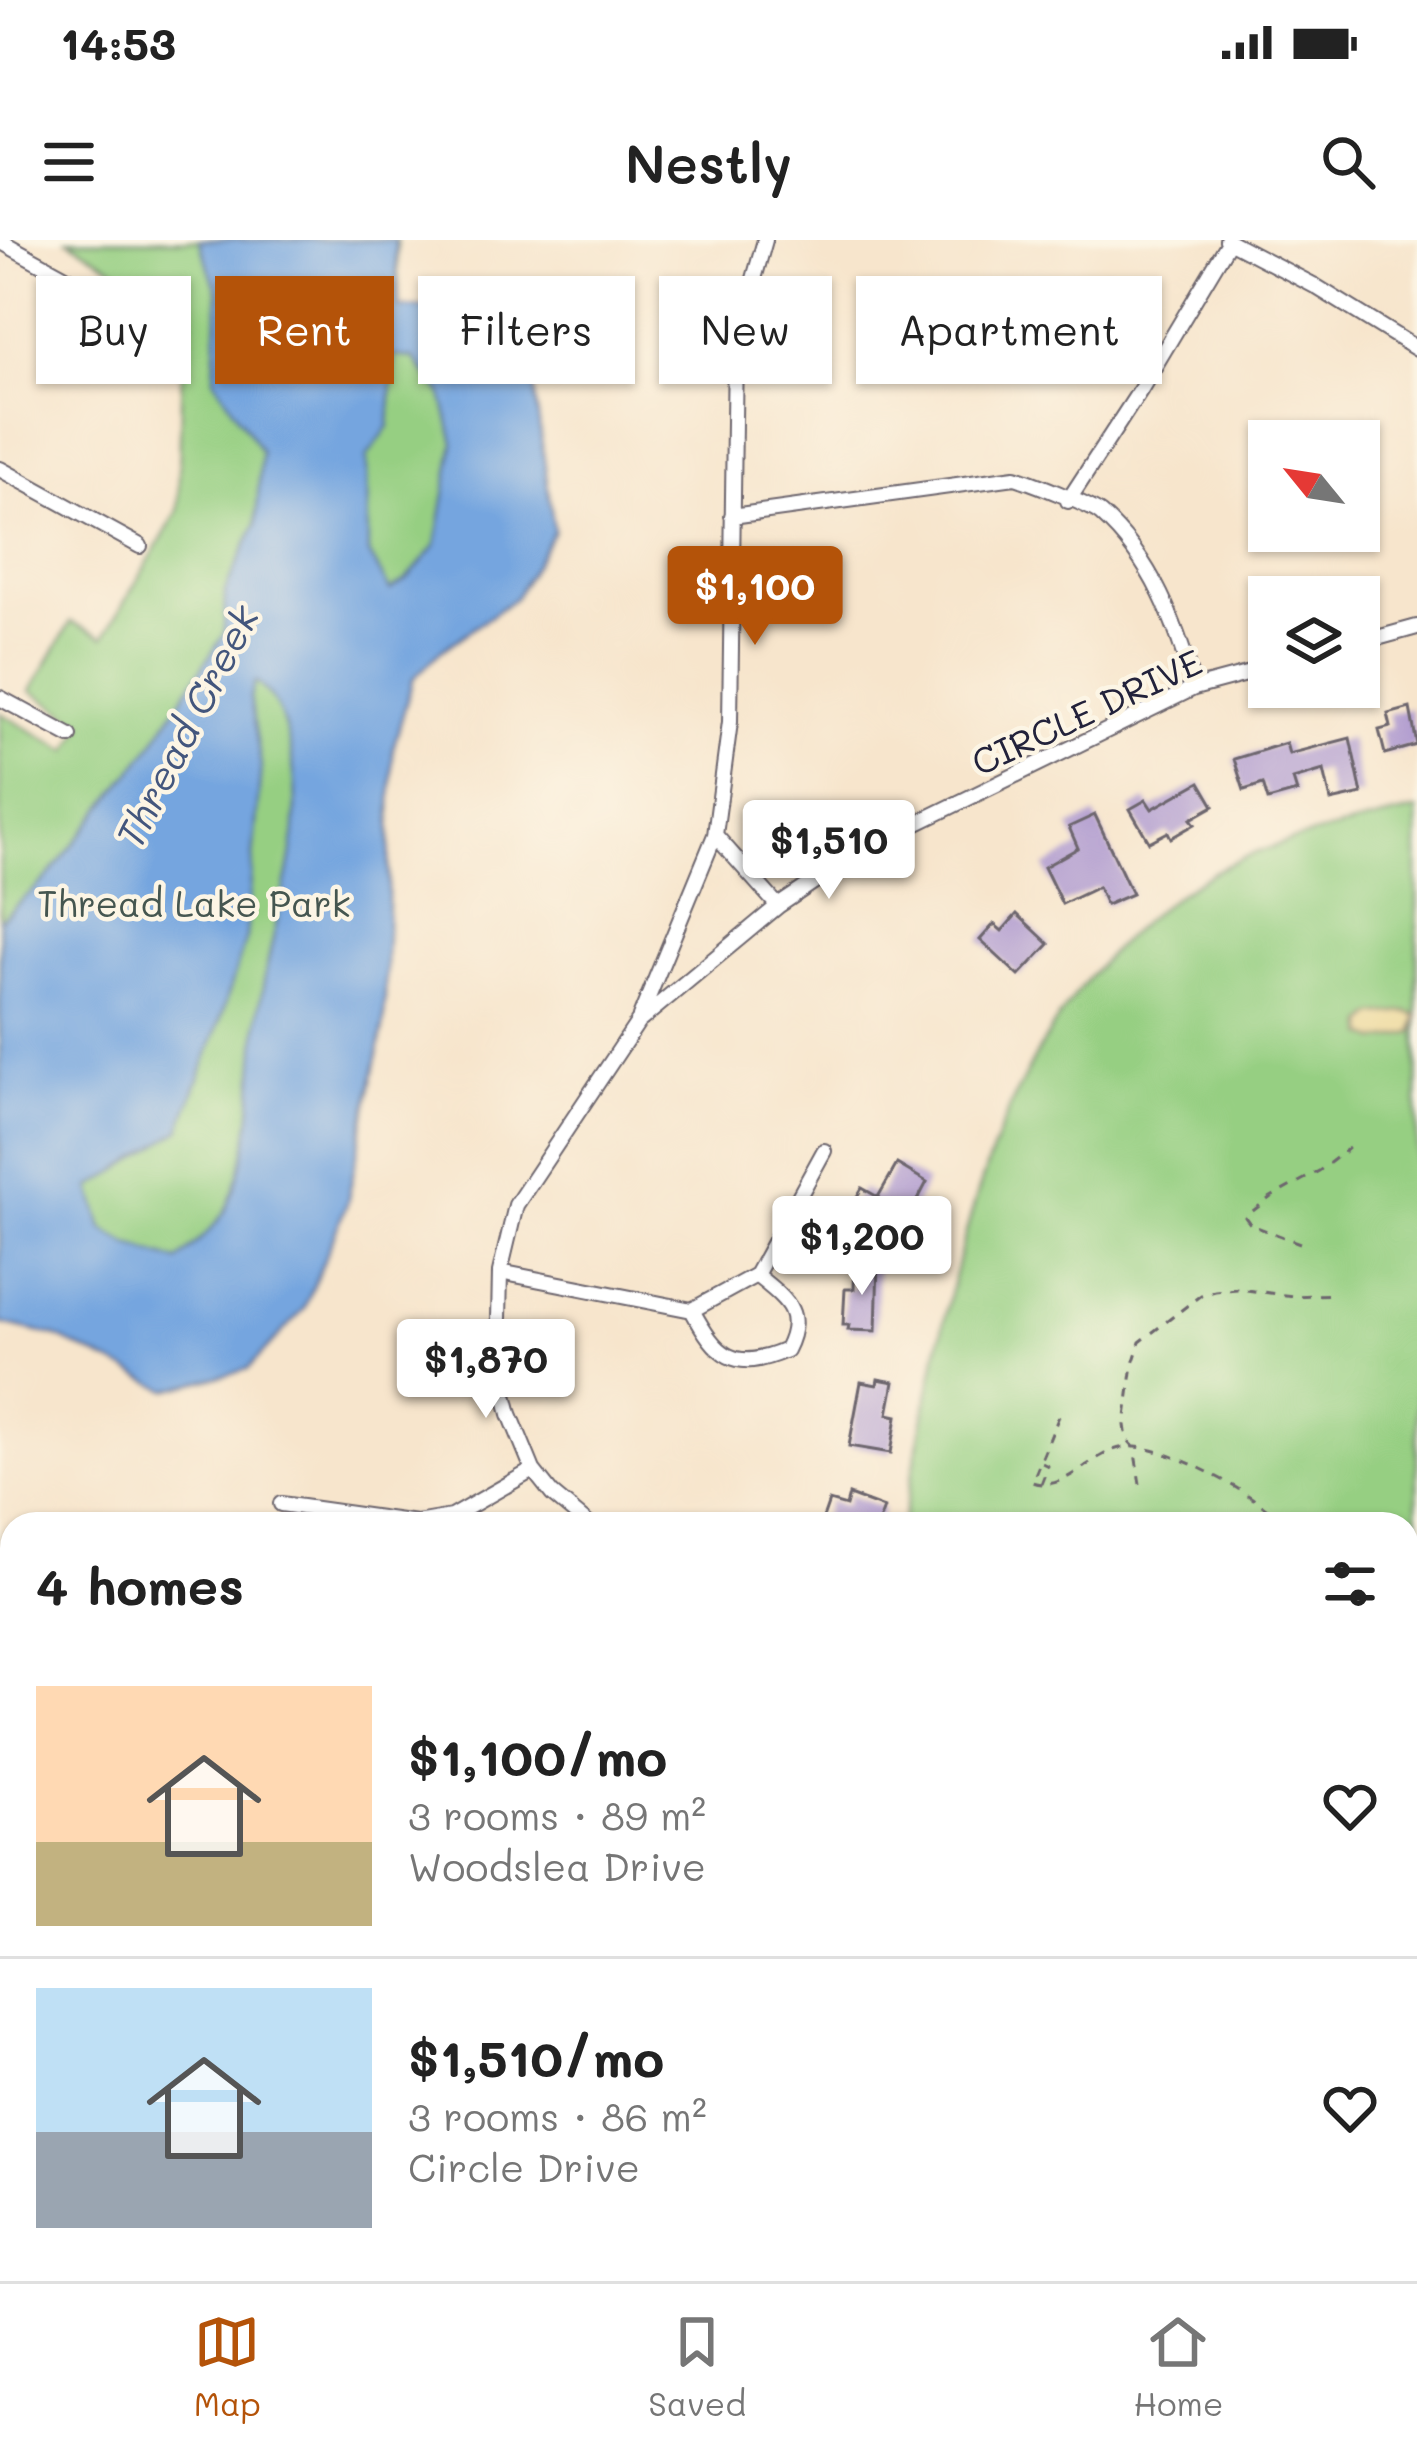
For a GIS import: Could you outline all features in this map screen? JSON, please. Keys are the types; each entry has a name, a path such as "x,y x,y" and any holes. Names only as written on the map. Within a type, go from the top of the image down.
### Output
{"street":[{"path":"638,1022 715,835 730,722 735,346 765,240"},
{"path":"0,241 64,276"},
{"path":"1068,501 1142,389 1228,241 1315,286 1417,349"},
{"path":"0,469 140,546"},
{"path":"732,516 1015,477 1036,483 1097,510 1139,556 1175,622 1194,688"},
{"path":"1380,638 1417,628"},
{"name":"CIRCLE DRIVE","path":"533,1470 510,1414 498,1367 500,1271 516,1204 638,1022 778,906 858,852 1194,688 1248,674"},
{"path":"0,698 70,736"},
{"path":"715,835 778,906"},
{"path":"500,1271 692,1310 756,1274 824,1151"},
{"path":"692,1310 711,1345 733,1359 748,1362 786,1350 796,1330 794,1312 756,1274"},
{"path":"460,1512 533,1470 573,1512"},
{"path":"281,1504 338,1512"}],"path":[{"path":"1300,1243 1246,1222 1252,1210 1319,1172 1349,1148"},
{"path":"1059,1416 1032,1481 1040,1484 1056,1483 1123,1440 1137,1347 1201,1295 1238,1289 1293,1297 1336,1294"},
{"path":"1125,1425 1140,1484"},
{"path":"1114,1450 1134,1447 1222,1478 1270,1512"}],"green space":[{"name":"Thread Lake Park","path":"68,240 397,240 399,308 418,307 418,384 533,384 554,531 515,598 441,651 413,679 393,748 384,1023 347,1203 304,1309 248,1369 168,1390 55,1336 0,1323 0,713 68,751 84,724 31,691 71,622 104,637 178,511 181,384 191,384 191,276 127,276"},
{"path":"1417,810 1417,1512 904,1512 959,1258 985,1171 1019,1088 1063,1012 1120,943 1192,885 1245,857"}],"sand":[{"path":"1406,1012 1417,1016 1413,1033 1379,1041 1366,1035 1366,1024 1374,1015"}],"water":[{"name":"Thread Lake Park","path":"199,240 395,240 399,308 418,307 418,364 413,358 394,356 394,276 215,276 215,285"},
{"name":"Thread Lake Park","path":"218,384 392,384 389,426 367,457 368,552 390,590 407,579 436,545 454,443 442,393 435,384 533,384 554,531 515,598 441,651 413,679 393,748 384,1023 347,1203 304,1309 248,1369 168,1390 55,1336 0,1323 0,920 46,879 147,752 224,634 225,591 256,524 261,452","holes":["255,682 267,693 290,747 295,827 265,977 249,1129 227,1207 178,1261 127,1244 103,1229 91,1188 180,1130 220,1021 246,938 261,766 250,697"]}],"building":[{"path":"1410,708 1417,745 1385,754 1379,730 1391,727 1388,714"},
{"path":"1350,738 1362,794 1331,801 1324,770 1293,779 1297,792 1268,800 1263,784 1244,790 1234,759 1286,743 1289,754"},
{"path":"1200,782 1214,806 1171,838 1168,832 1149,842 1130,809 1146,800 1152,809"},
{"path":"1095,815 1132,894 1106,905 1098,887 1062,904 1044,867 1078,848 1069,827"},
{"path":"1017,914 1049,944 1019,976 980,940 994,924 1002,931"},
{"path":"897,1164 927,1182 903,1228 898,1225 889,1242 868,1230 872,1223 849,1210 862,1188 878,1197"},
{"path":"855,1260 878,1261 876,1331 848,1330 849,1325 843,1325 845,1289 854,1289"},
{"path":"878,1379 894,1382 888,1414 897,1416 891,1453 849,1446 861,1382 877,1385"},
{"path":"849,1495 884,1508 882,1512 825,1512 829,1501 846,1506"}],"water label":[{"name":"Thread Creek","path":"186,726"}]}
